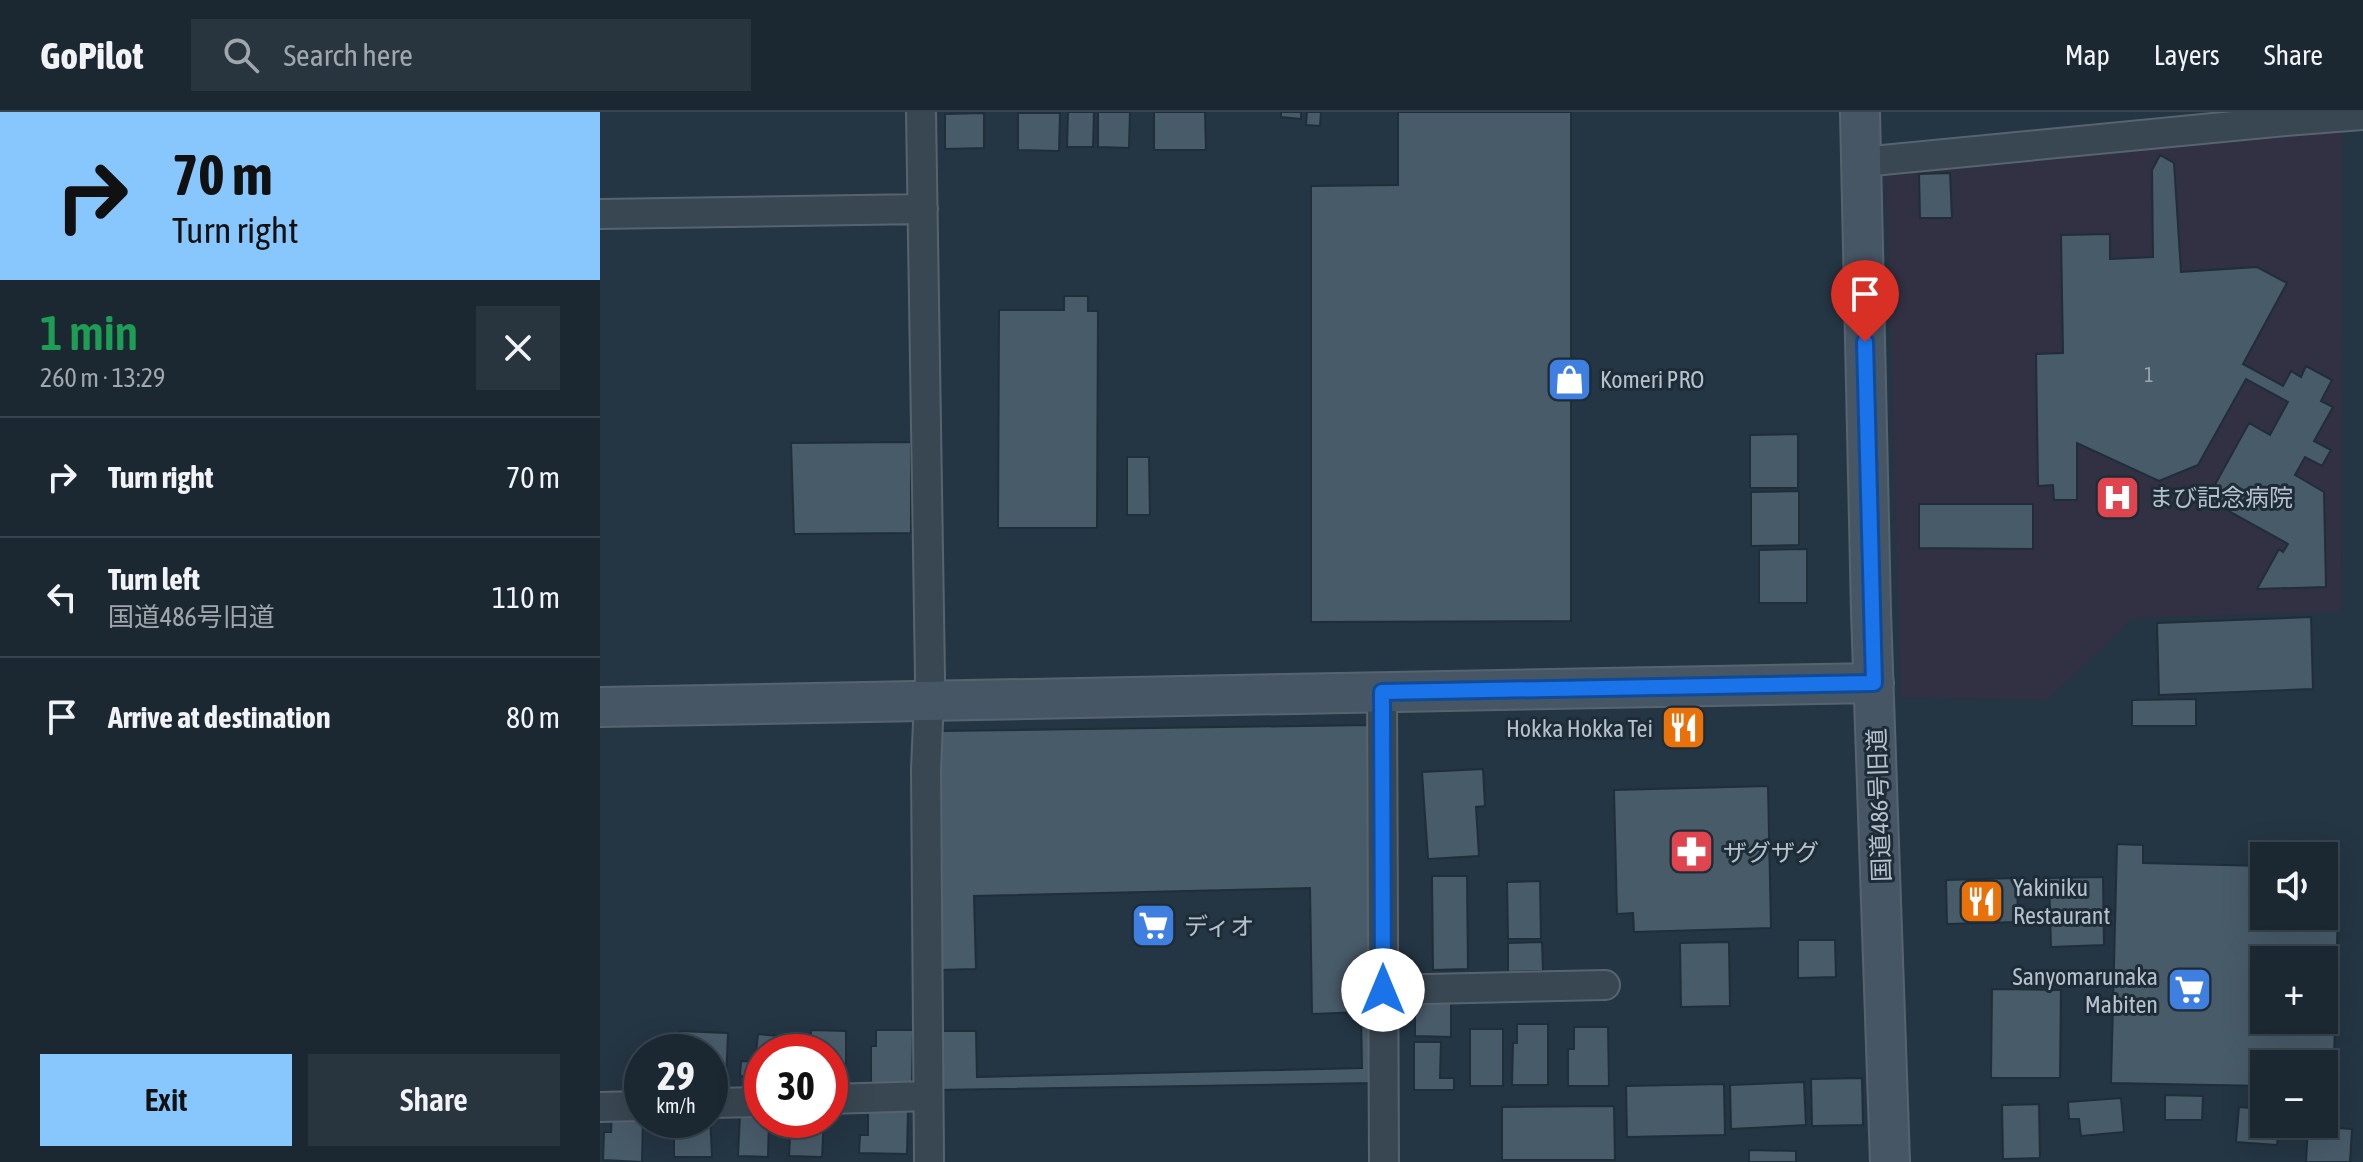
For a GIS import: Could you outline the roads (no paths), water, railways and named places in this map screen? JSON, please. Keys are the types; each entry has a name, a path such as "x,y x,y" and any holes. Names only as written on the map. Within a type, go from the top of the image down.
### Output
{"street":[{"path":"921,112 930,699 926,769 929,1162"},
{"name":"国道486号旧道","path":"1860,112 1890,1162"},
{"path":"1862,162 2285,117 2363,115"},
{"path":"600,214 923,209"},
{"path":"600,707 1874,683"},
{"path":"1382,692 1384,1162"},
{"path":"1383,990 1605,985"},
{"path":"848,1098 928,1096"},
{"path":"600,1107 624,1106"}],"place":[{"name":"Komeri PRO","path":"1569,379"},
{"name":"まび記念病院","path":"2118,497"},
{"name":"Hokka Hokka Tei","path":"1684,728"},
{"name":"ザグザグ","path":"1692,852"},
{"name":"Yakiniku Restaurant","path":"1982,901"},
{"name":"ディオ","path":"1153,926"},
{"name":"Sanyomarunaka Mabiten","path":"2189,990"}]}
